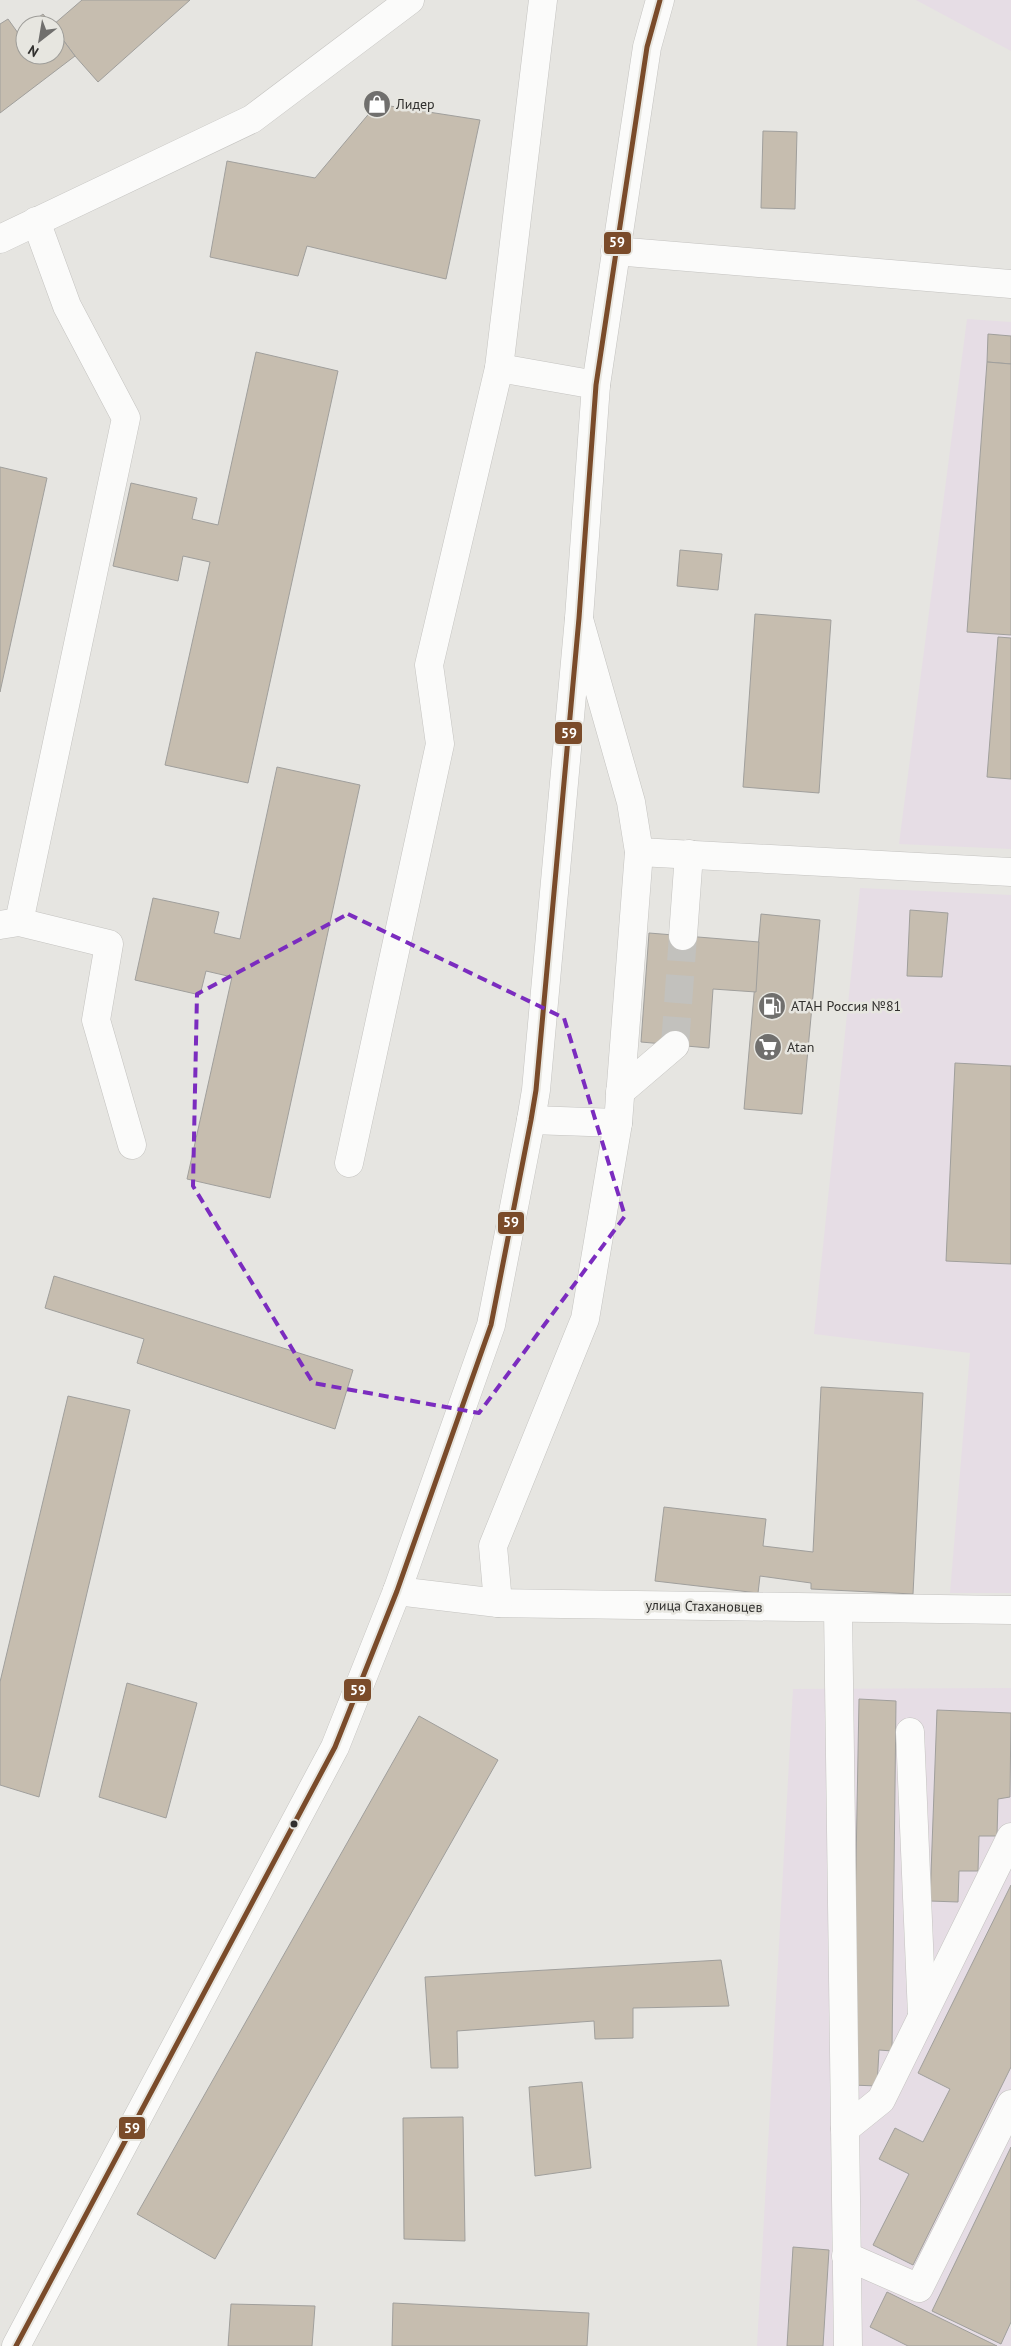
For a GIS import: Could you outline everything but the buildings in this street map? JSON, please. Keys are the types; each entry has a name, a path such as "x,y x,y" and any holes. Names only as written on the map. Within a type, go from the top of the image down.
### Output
{"main road":[{"path":"0,239 252,119 410,0"},
{"path":"349,1163 440,744 429,665 499,368 543,0"},
{"path":"16,2346 335,1747 397,1591 491,1325 532,1120 578,618 596,384 647,47 660,0"},
{"path":"36,221 67,306 126,418 10,923 109,944 96,1020 132,1145"},
{"path":"615,251 1011,284"},
{"path":"499,368 596,384"},
{"path":"498,1603 493,1546 585,1319 618,1123 639,852 631,802 578,618"},
{"path":"639,852 1011,872"},
{"path":"683,936 689,854"},
{"path":"620,1092 675,1045"},
{"path":"532,1120 618,1123"},
{"name":"улица Стахановцев","path":"397,1591 498,1603 1011,1610"},
{"path":"838,1608 848,2346"},
{"path":"910,1732 922,2016"},
{"path":"845,2128 880,2100 1011,1837"},
{"path":"846,2256 920,2288 1011,2104"}],"highlighted area":[{"path":"348,914 564,1018 625,1216 479,1413 313,1383 193,1186 197,994"}],"shaded area":[{"path":"916,0 1011,0 1011,51"},
{"path":"967,319 1011,322 1011,849 899,844"},
{"path":"860,888 1011,895 1011,1593 950,1593 970,1353 814,1334"},
{"path":"1011,1688 1011,2256 983,2314 1011,2328 1011,2346 757,2346 793,1689"}],"tunnel":[{"path":"675,1045 683,936"}],"transit line":[{"name":"59","path":"16,2346 335,1747 397,1591 491,1325 536,1090 579,618 596,385 647,47 660,0"}],"place":[{"name":"Лидер","path":"377,104"},
{"name":"АТАН Россия №81","path":"772,1006"},
{"name":"Atan","path":"768,1047"}]}
